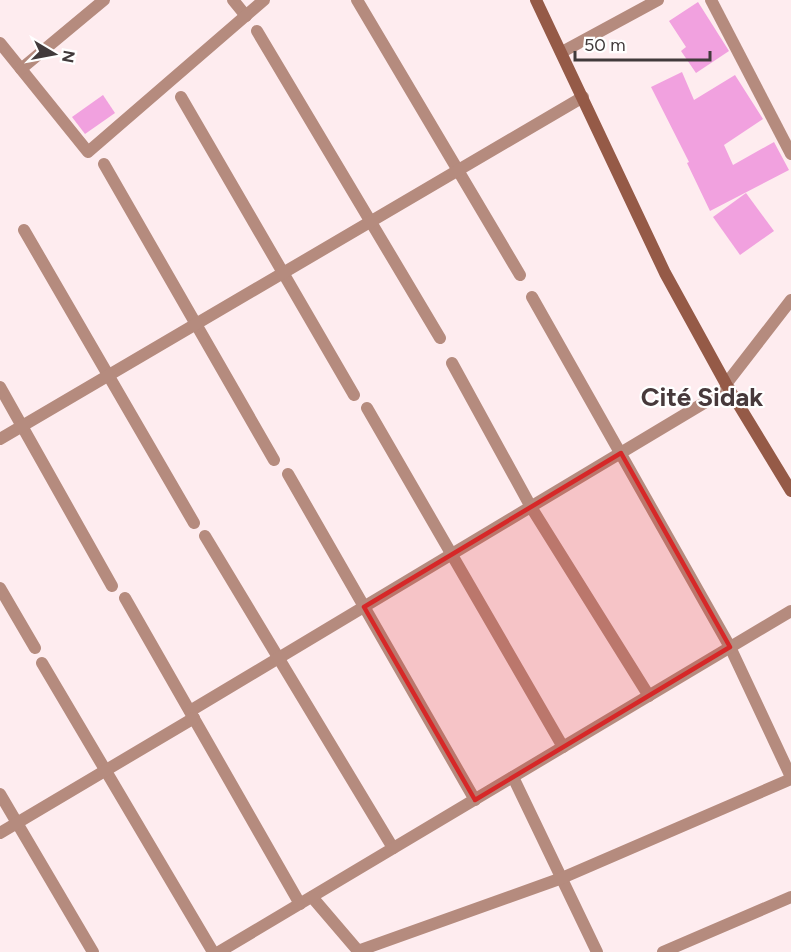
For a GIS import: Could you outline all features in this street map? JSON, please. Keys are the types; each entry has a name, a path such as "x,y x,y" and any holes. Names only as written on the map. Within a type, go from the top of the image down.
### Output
{"street":[{"path":"233,0 246,16"},
{"path":"0,43 88,152 264,0"},
{"path":"357,0 520,275"},
{"path":"536,0 665,273 727,386 791,491"},
{"path":"562,52 658,0"},
{"path":"711,0 791,154"},
{"path":"21,69 97,2"},
{"path":"256,31 440,338"},
{"path":"181,97 354,394"},
{"path":"0,439 583,97"},
{"path":"104,164 273,460"},
{"path":"24,230 194,524"},
{"path":"312,897 358,952 561,878 791,778 730,647 532,297"},
{"path":"0,833 106,771 279,658 621,453 727,386 791,300"},
{"path":"452,363 531,507 649,696"},
{"path":"0,387 112,586"},
{"path":"367,408 563,747"},
{"path":"288,474 475,800"},
{"path":"205,536 393,848"},
{"path":"0,588 35,648"},
{"path":"125,598 300,904"},
{"path":"219,952 791,611"},
{"path":"42,663 213,952"},
{"path":"513,777 597,952"},
{"path":"0,794 93,952"},
{"path":"663,952 791,897"}],"highlighted area":[{"path":"621,453 730,647 475,800 364,607"}],"building":[{"path":"698,2 729,51 696,73 681,51 686,47 669,21"},
{"path":"682,72 694,100 735,75 763,119 724,145 733,165 774,142 789,170 710,211 687,163 689,162 651,87"},
{"path":"103,95 115,113 85,134 72,117"},
{"path":"746,193 774,231 740,255 713,217"}],"district":[{"name":"Cité Sidak","path":"702,397"}]}
